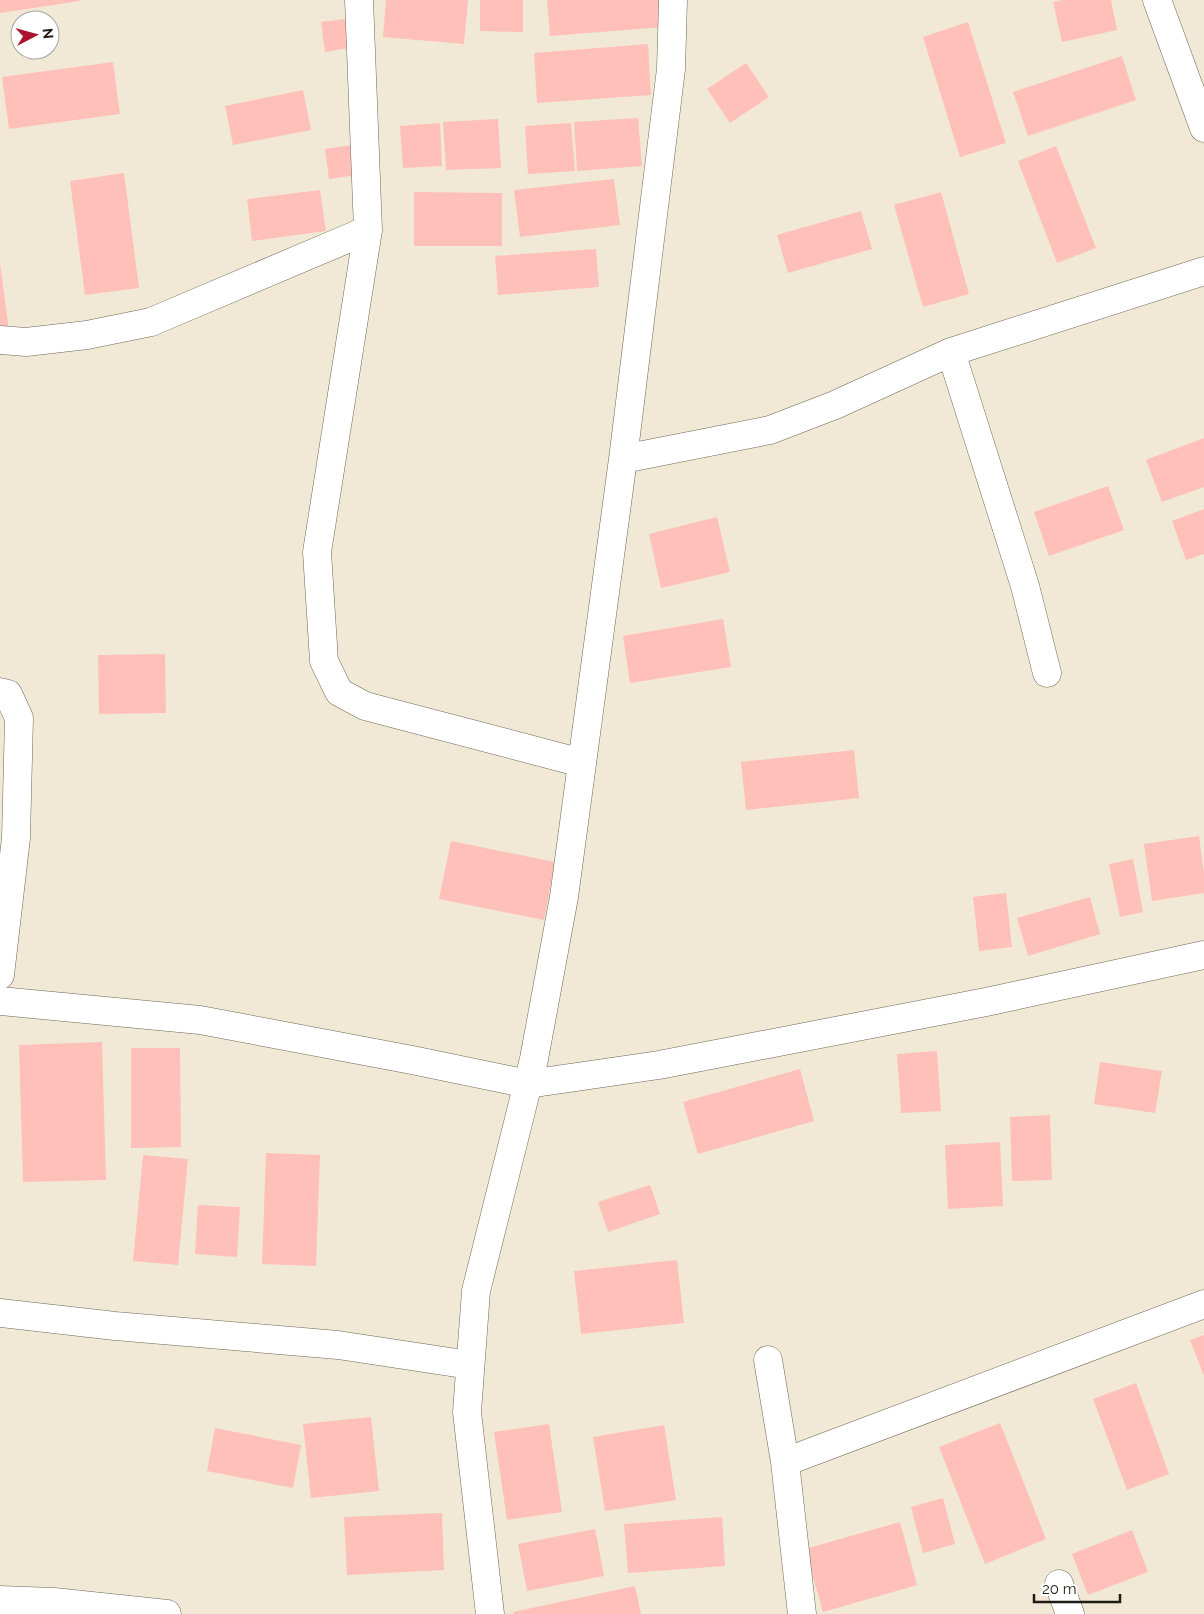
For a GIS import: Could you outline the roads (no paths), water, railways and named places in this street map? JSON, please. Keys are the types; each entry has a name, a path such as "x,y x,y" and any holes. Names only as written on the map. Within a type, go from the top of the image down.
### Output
{"street":[{"path":"359,0 368,230 317,552 324,661 339,692 365,706 582,763"},
{"path":"490,1614 467,1412 476,1291 534,1059 564,897 623,459 672,69 672,0"},
{"path":"1157,0 1204,128"},
{"path":"0,340 26,342 87,335 151,322 368,230"},
{"path":"623,459 770,430 835,406 951,352 1204,271"},
{"path":"951,352 1025,586 1047,673"},
{"path":"0,692 8,694 19,718 16,838 0,976"},
{"path":"0,1001 200,1020 528,1084 669,1063 986,1002 1204,955"},
{"path":"784,1462 1204,1304"},
{"path":"0,1313 115,1326 338,1345 470,1365"},
{"path":"768,1360 784,1462 802,1614"},
{"path":"1059,1584 1070,1614"},
{"path":"0,1600 54,1602 167,1614"}]}
